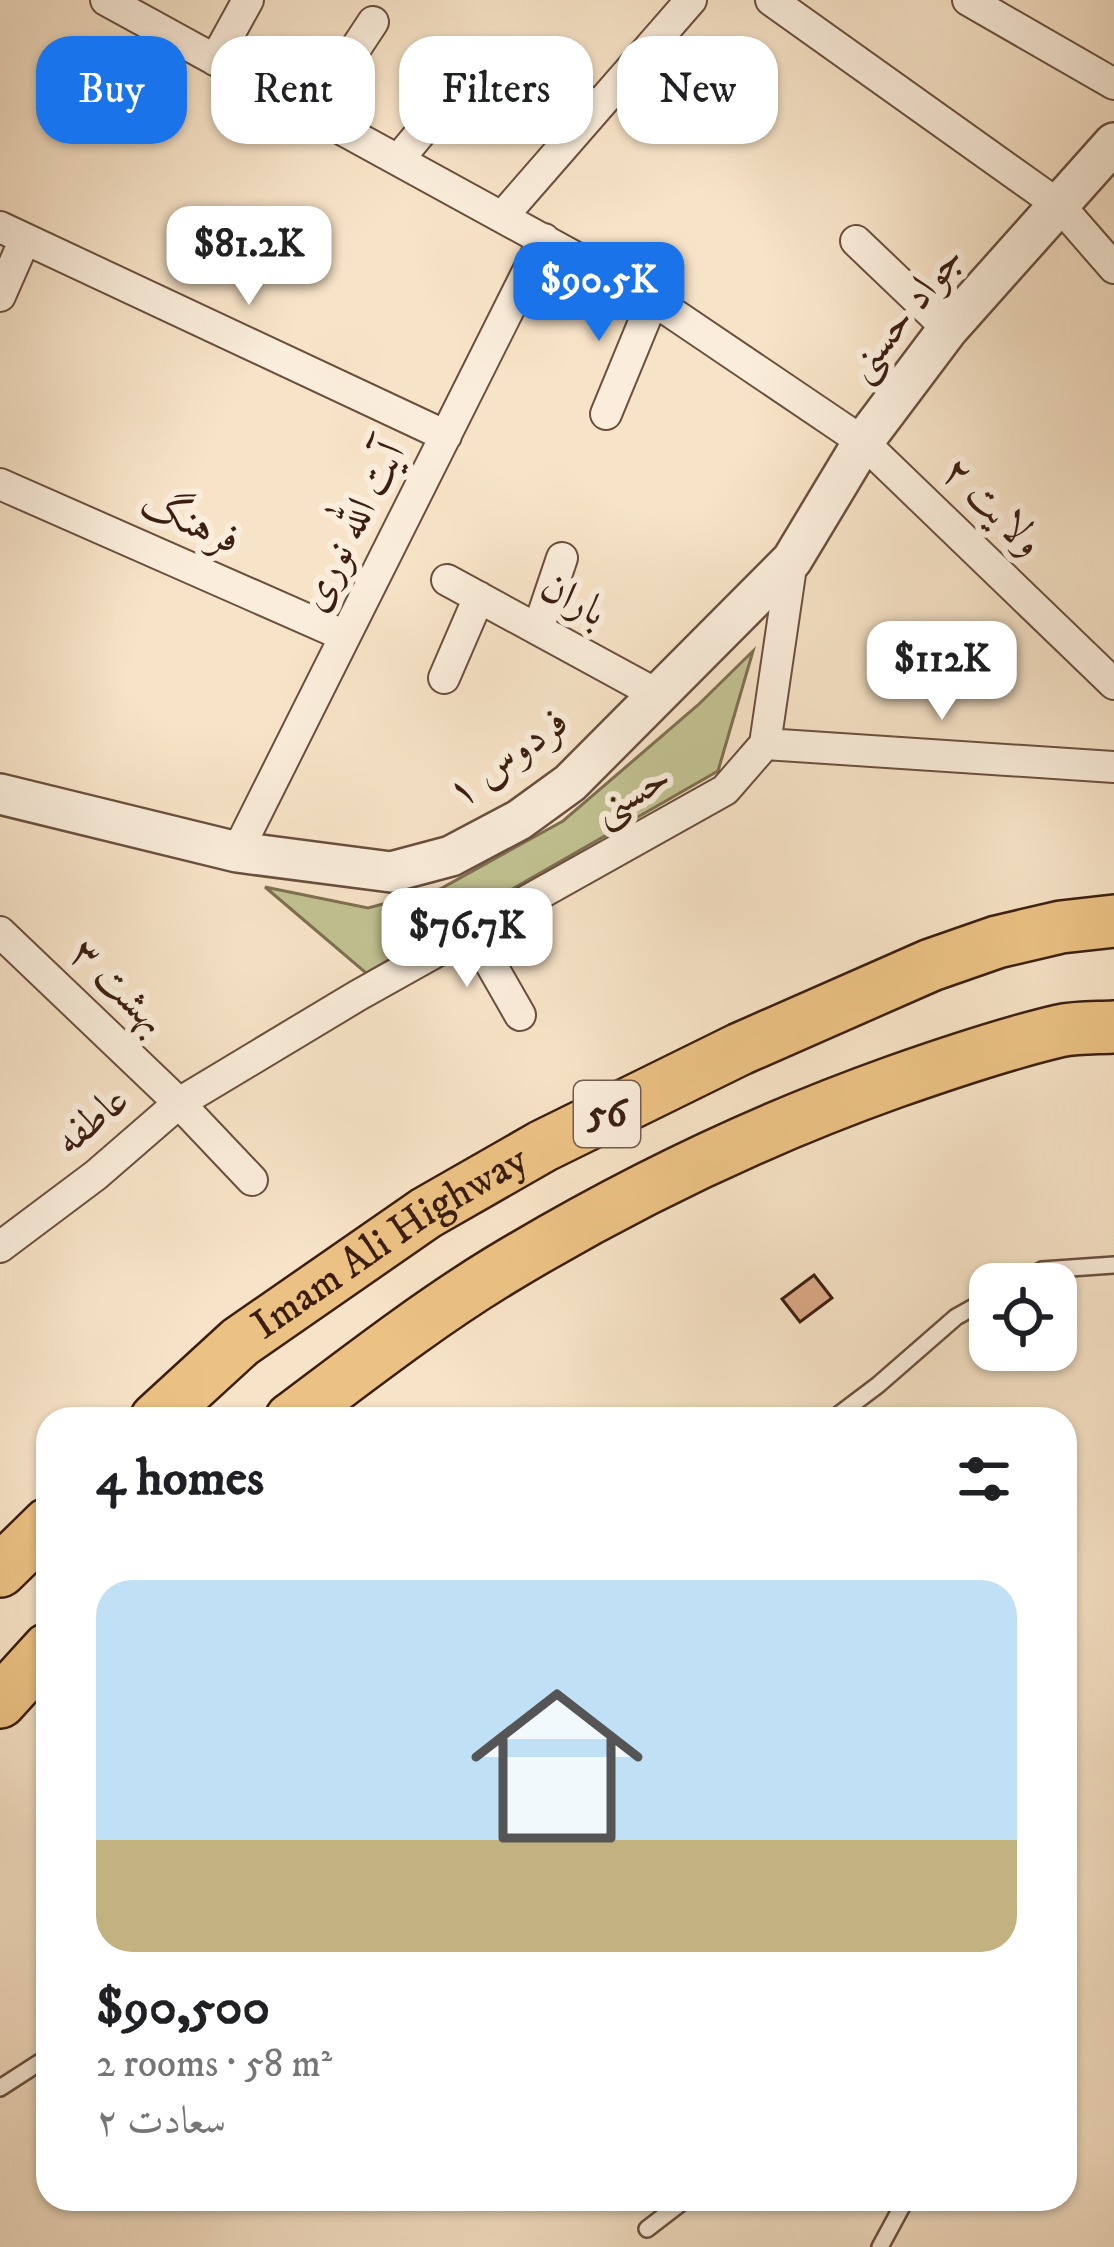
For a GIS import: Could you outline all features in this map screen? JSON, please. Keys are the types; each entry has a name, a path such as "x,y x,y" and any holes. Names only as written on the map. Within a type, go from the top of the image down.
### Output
{"highway":[{"name":"Imam Ali Highway","path":"169,1407 240,1342 315,1289 426,1213 543,1146 740,1049 932,965 997,942 1114,921"},
{"name":"Imam Ali Highway","path":"307,1407 496,1273 711,1155 817,1109 939,1066 1063,1030 1114,1027"},
{"path":"0,1571 36,1536"},
{"path":"0,1702 36,1662"}],"street":[{"path":"228,36 248,0"},
{"path":"502,217 691,0"},
{"path":"770,0 1060,206 1114,268"},
{"path":"968,0 1114,84"},
{"name":"ولایت ۲","path":"111,1 211,58"},
{"path":"364,36 373,22"},
{"name":"جواد حسنی","path":"792,560 863,442 948,329 1114,143"},
{"name":"ولایت ۲","path":"369,144 653,299 863,442 1114,683"},
{"path":"398,160 411,144"},
{"path":"0,296 12,233 446,436"},
{"name":"آیت الله نوری","path":"237,853 544,239"},
{"path":"856,241 948,329"},
{"path":"606,414 653,299"},
{"name":"فرهنگ","path":"0,484 345,636"},
{"path":"538,629 562,558"},
{"path":"792,560 765,743 1114,767"},
{"name":"فردوس ۱","path":"0,794 237,853 391,872 451,856 519,820 570,783 792,560"},
{"name":"باران","path":"448,580 658,695"},
{"path":"444,678 479,597"},
{"name":"حسنی","path":"179,1103 357,996 725,790 765,743"},
{"name":"بهشت ۳","path":"0,932 179,1103 252,1180"},
{"path":"472,932 520,1016"},
{"name":"عاطفه","path":"0,1247 96,1175 179,1103"}],"lane":[{"path":"1077,1267 1114,1264"},
{"path":"849,1407 969,1310"},
{"path":"0,2088 36,2065"},
{"path":"647,2229 670,2211"},
{"path":"880,2247 900,2211"}],"green space":[{"path":"753,651 718,771 366,973 265,887 368,908 440,889 563,821"}],"building":[{"path":"814,1275 832,1298 800,1322 782,1299"}]}
